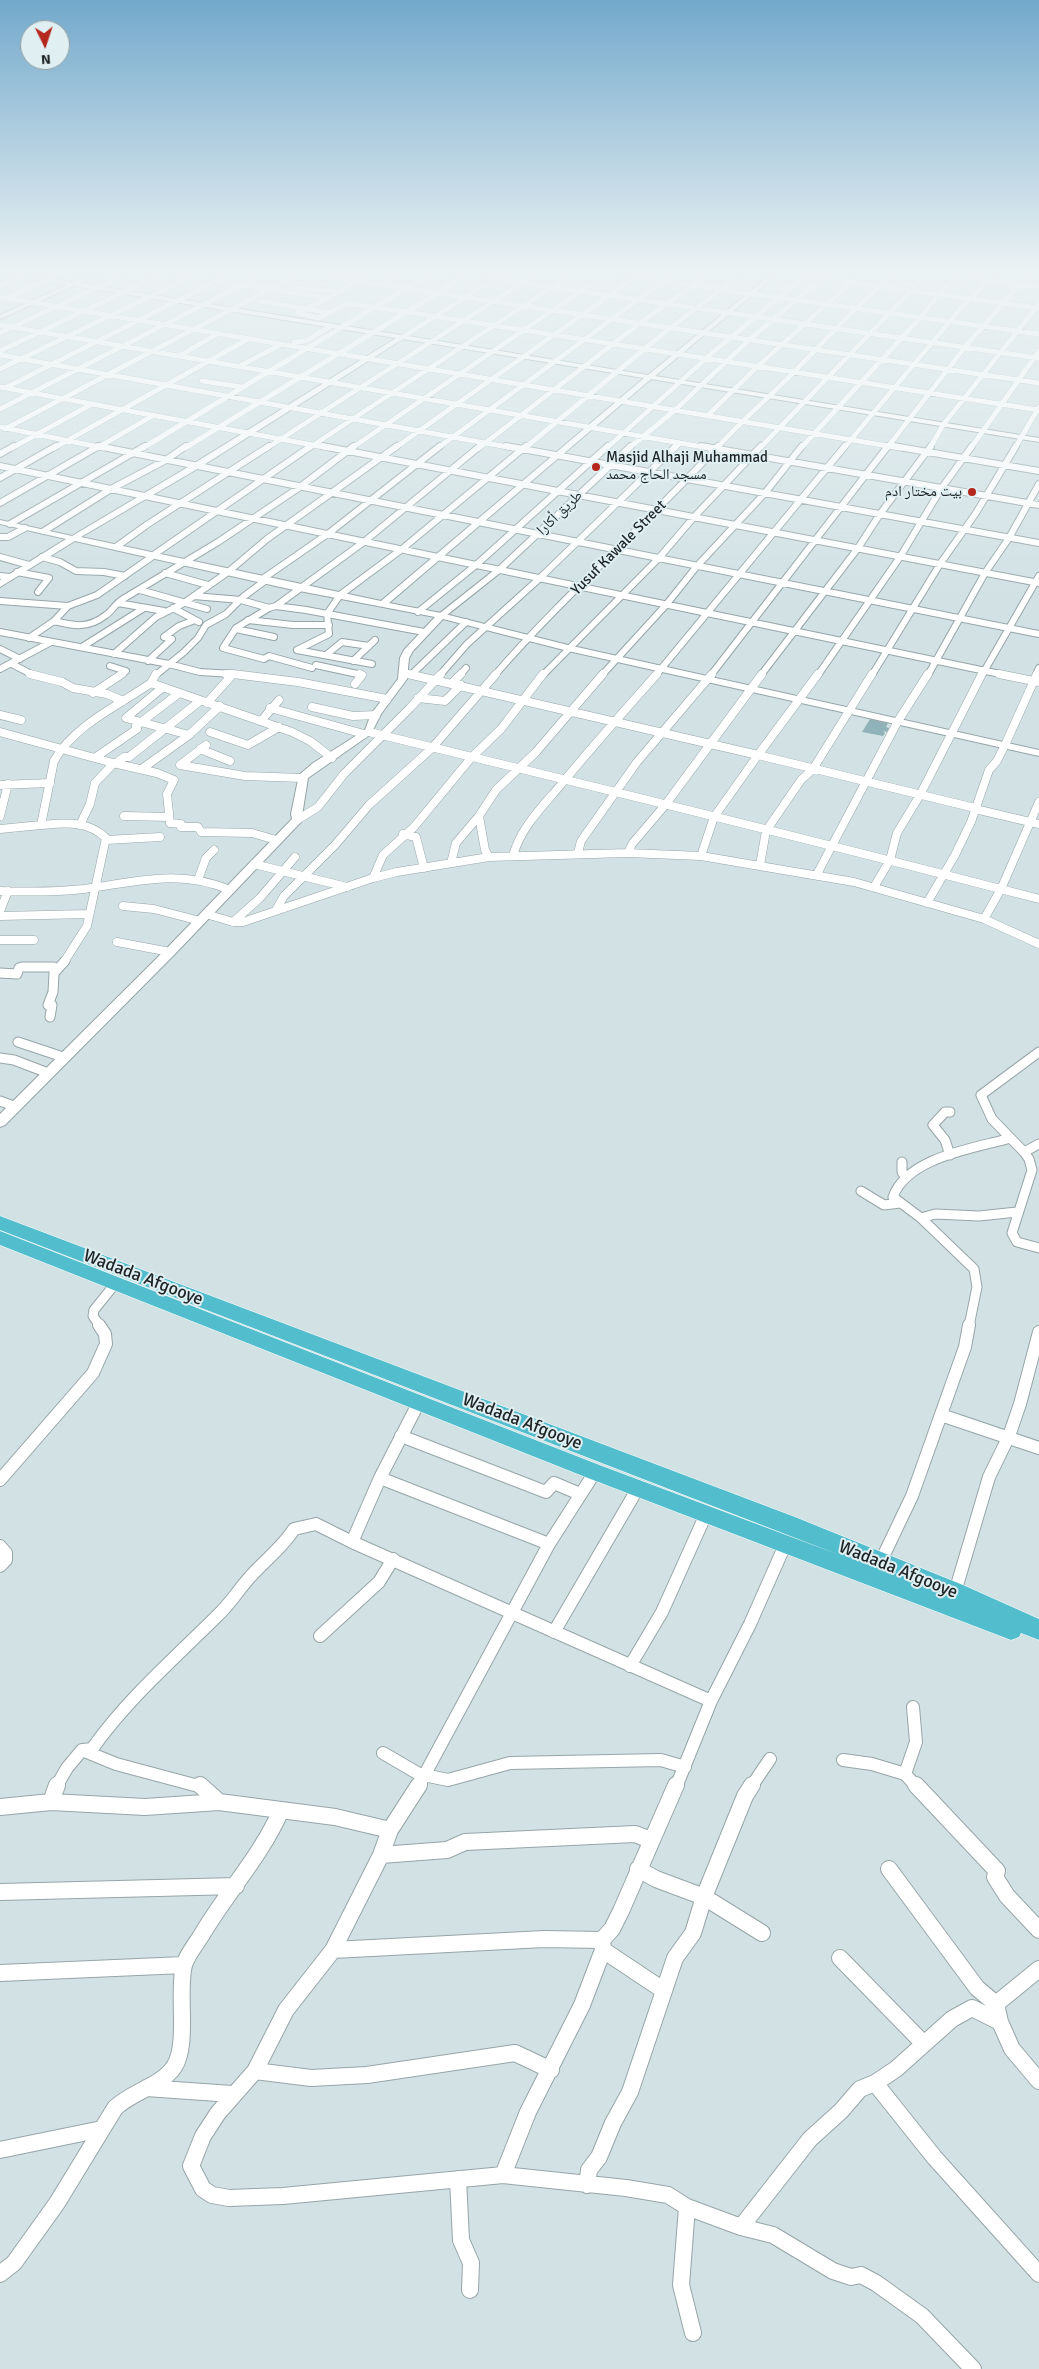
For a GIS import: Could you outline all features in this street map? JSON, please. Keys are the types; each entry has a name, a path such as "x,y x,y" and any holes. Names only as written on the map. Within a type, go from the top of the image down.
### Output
{"highway":[{"name":"Wadada Afgooye","path":"0,1223 617,1458 955,1592 1037,1632"},
{"name":"Wadada Afgooye","path":"0,1238 785,1545 1037,1632"}],"street":[{"path":"2,388 21,379"},
{"path":"0,409 59,379"},
{"path":"0,432 3,428 98,379"},
{"path":"132,379 261,400 386,425 1039,543"},
{"path":"0,478 178,379"},
{"path":"10,524 133,454 228,395 259,379"},
{"path":"44,532 111,489 166,460 295,379"},
{"path":"315,379 1039,505"},
{"path":"0,584 17,572 196,466 334,379"},
{"path":"116,548 148,524 230,473 374,379"},
{"path":"0,600 68,606 96,596 312,446 413,379"},
{"path":"54,621 78,628 107,614 118,603 254,517 454,379"},
{"path":"484,379 1039,471"},
{"path":"41,825 56,755 62,748 98,718 151,683 158,671 170,664 194,643 206,625 226,614 264,580 329,533 416,464 532,379"},
{"path":"355,684 362,675 359,673 314,667 269,656 264,659 223,648 225,640 248,620 273,607 365,541 450,470 488,443 570,379"},
{"path":"372,664 297,650 308,642 317,642 331,632 327,614 340,595 444,516 487,477 608,379"},
{"path":"383,604 648,379"},
{"path":"660,379 1039,440"},
{"path":"418,612 476,565 557,490 686,379"},
{"name":"طريق أكارا","path":"441,616 499,570 579,494 613,466 642,436 674,411 707,379"},
{"path":"707,416 746,379"},
{"name":"Yusuf Kawale Street","path":"276,910 284,896 380,795 432,748 527,638 688,479 740,422 770,396 786,379"},
{"path":"373,878 383,855 403,834 414,827 471,758 501,729 522,700 568,648 659,558 694,517 826,379"},
{"path":"760,864 766,831 801,780 813,768 851,711 886,650 985,497 1038,409 830,379"},
{"path":"451,863 452,849 467,828 479,816 496,790 520,769 666,605 697,566 765,493 812,434 862,379"},
{"path":"512,856 517,841 527,826 565,779 662,668 803,500 850,440 875,414 902,379"},
{"path":"578,853 581,841 615,792 867,476 942,379"},
{"path":"628,853 632,844 666,804 751,688 858,548 880,514 927,453 943,425 982,379"},
{"path":"1005,379 1039,383"},
{"path":"114,654 164,611 184,603 228,572 267,539 491,380"},
{"path":"701,856 714,817 842,640 900,556 941,489 964,459 980,431 1002,405 1017,380"},
{"path":"202,381 242,388"},
{"path":"2,388 579,494 985,573 1038,581 1008,627 986,671 951,732 920,795 897,833 890,860 874,887"},
{"path":"0,454 92,404"},
{"path":"0,503 154,415"},
{"path":"3,428 1039,634"},
{"path":"0,1122 170,952 276,840 297,820 318,807 344,774 487,627 680,443"},
{"path":"0,466 254,517 1036,682"},
{"path":"817,874 898,721 937,660 985,573 1009,538 1039,484"},
{"path":"0,522 298,588 441,616 568,648 1039,753"},
{"path":"0,538 8,537 25,528"},
{"path":"42,557 60,562 76,570 124,576"},
{"path":"0,558 29,565"},
{"path":"17,572 49,578 38,592"},
{"path":"165,573 208,585"},
{"path":"0,576 10,577"},
{"path":"140,590 206,609"},
{"path":"194,596 241,600 424,632"},
{"path":"118,603 164,611"},
{"path":"29,638 54,621 68,606"},
{"path":"82,648 144,608"},
{"path":"173,608 206,625"},
{"path":"408,673 405,657 414,642 441,616"},
{"path":"148,661 172,639 164,637 180,626 195,620"},
{"path":"248,620 293,625 329,625"},
{"path":"297,820 296,814 300,803 302,778 312,768 354,744 366,733 387,699 399,687 408,673 466,622"},
{"path":"236,629 274,637"},
{"path":"0,632 170,664 200,672 298,682 387,699"},
{"path":"0,669 50,642"},
{"path":"298,682 342,642 372,643 353,661"},
{"path":"0,649 20,659"},
{"path":"12,664 37,677 62,682 73,688 93,693 107,694 123,701"},
{"path":"93,693 126,671 110,666"},
{"path":"452,683 466,668"},
{"path":"927,903 955,855 989,770 997,761 1036,682 1039,668"},
{"path":"408,673 813,768 1039,824"},
{"path":"80,824 90,804 95,783 115,763 124,757 129,757 166,728 204,702 233,674"},
{"path":"151,683 178,694 220,706 280,727 310,741 332,758"},
{"path":"418,698 445,701 461,685"},
{"path":"162,688 126,718 189,735"},
{"path":"96,757 131,734 136,729 136,726 178,694"},
{"path":"261,721 270,708 279,700"},
{"path":"144,768 189,735 220,706"},
{"path":"312,707 353,716 376,715"},
{"path":"270,708 366,733 383,735 471,758 666,804 766,831 832,845 1039,899"},
{"path":"0,715 21,720"},
{"path":"210,732 248,745 280,727"},
{"path":"0,732 27,741 62,748 115,763 144,768 174,780 168,790 166,809 170,822 181,824 180,826 198,827 201,832 252,833 276,840"},
{"path":"230,760 203,747 180,765 245,776 302,778"},
{"path":"0,816 4,785 50,783"},
{"path":"984,919 1001,889 1039,802"},
{"path":"124,816 169,817"},
{"path":"479,816 479,825 485,850 489,857"},
{"path":"0,829 62,823 80,824 95,828 102,833 106,840 87,926 54,973 52,982 53,992 48,1005 52,1005 50,1017"},
{"path":"403,834 416,837 424,868"},
{"path":"106,840 160,836"},
{"path":"199,877 206,858 214,850"},
{"path":"122,906 244,922 373,878 489,857 578,853 701,856 817,874 874,887 984,919 1039,944"},
{"path":"233,922 260,898 295,857"},
{"path":"254,864 347,887"},
{"path":"0,911 4,891 94,888 147,879 199,877 215,882 230,890"},
{"path":"0,916 89,914"},
{"path":"0,940 34,940"},
{"path":"117,942 170,952"},
{"path":"0,973 17,974 19,968 22,967 54,967 57,970"},
{"path":"18,1042 63,1057"},
{"path":"1039,1052 981,1096 982,1104 1007,1139 1024,1152 1035,1171 1017,1212 1012,1233 1017,1242 1039,1248"},
{"path":"0,1058 14,1060 48,1073"},
{"path":"0,1101 16,1107"},
{"path":"950,1112 945,1112 933,1125 945,1140 950,1156"},
{"path":"880,1563 896,1533 965,1347 977,1287 974,1268 921,1218 895,1200 894,1192 897,1185 915,1170 950,1156 1007,1139"},
{"path":"1024,1152 1039,1144"},
{"path":"902,1162 902,1172 906,1178"},
{"path":"861,1191 884,1205 900,1203"},
{"path":"921,1218 935,1214 979,1216 1017,1212"},
{"path":"0,1480 93,1373 106,1340 104,1332 93,1316 94,1310 115,1284"},
{"path":"955,1592 989,1477 1009,1436 1039,1332"},
{"path":"352,1542 380,1478 419,1402"},
{"path":"941,1414 1009,1436 1039,1448"},
{"path":"401,1436 483,1466 546,1492 554,1483 580,1494"},
{"path":"595,1472 549,1544 426,1774 390,1830 381,1855 333,1950 286,2010 255,2071 232,2094 203,2136 191,2166 203,2188 212,2195 229,2198 283,2196 503,2175 626,2188 668,2195 687,2207 741,2227 773,2235 833,2271 851,2277 861,2275 882,2285 933,2324 973,2369"},
{"path":"380,1478 549,1544"},
{"path":"554,1632 638,1488"},
{"path":"630,1666 662,1612 706,1514"},
{"path":"51,1802 55,1784 82,1750 92,1750 104,1732 175,1656 220,1614 250,1577 289,1537 294,1529 316,1524 512,1615 711,1701"},
{"path":"503,2175 528,2112 582,2005 602,1945 615,1922 685,1767 711,1701 750,1624 785,1545"},
{"path":"0,1546 6,1553 6,1560 0,1566"},
{"path":"320,1636 379,1582 393,1559"},
{"path":"905,1774 916,1742 913,1707"},
{"path":"82,1750 116,1764 198,1784 209,1791 218,1802"},
{"path":"383,1753 418,1774 426,1774 448,1780 510,1763 661,1760 685,1767"},
{"path":"587,2185 589,2170 599,2157 630,2092 675,1958 693,1933 704,1897 745,1796 770,1758"},
{"path":"843,1760 872,1764 896,1773 905,1774 997,1871 995,1878 1007,1896 1039,1930"},
{"path":"0,1807 51,1802 145,1807 218,1802 335,1816 390,1830"},
{"path":"0,2274 14,2263 33,2239 75,2177 115,2108 124,2100 167,2075 174,2066 180,2051 184,1965 210,1921 236,1886 273,1828 281,1810"},
{"path":"381,1855 447,1850 466,1842 635,1834 651,1840"},
{"path":"638,1869 656,1879 704,1897 762,1933"},
{"path":"889,1869 977,1988 996,2004 1000,2022 1012,2049 1039,2081"},
{"path":"0,1892 236,1886"},
{"path":"333,1950 544,1939 602,1945 663,1990"},
{"path":"840,1958 924,2044"},
{"path":"0,1973 184,1965"},
{"path":"996,2004 1039,1969"},
{"path":"741,2227 810,2139 841,2110 860,2088 875,2083 896,2068 952,2019 972,2008 1000,2022"},
{"path":"255,2071 311,2078 368,2075 515,2053 550,2070"},
{"path":"875,2083 905,2123 966,2196 1039,2274"},
{"path":"146,2088 232,2094"},
{"path":"0,2150 102,2129"},
{"path":"458,2180 461,2240 472,2263 470,2290"},
{"path":"687,2207 681,2285 693,2333"}],"shaded area":[{"path":"870,719 888,723 886,727 889,728 887,732 883,731 885,733 883,736 862,732"}],"place":[{"name":"Masjid Alhaji Muhammad مسجد الحاج محمد","path":"596,467"},
{"name":"بيت مختار ادم","path":"972,492"}]}
